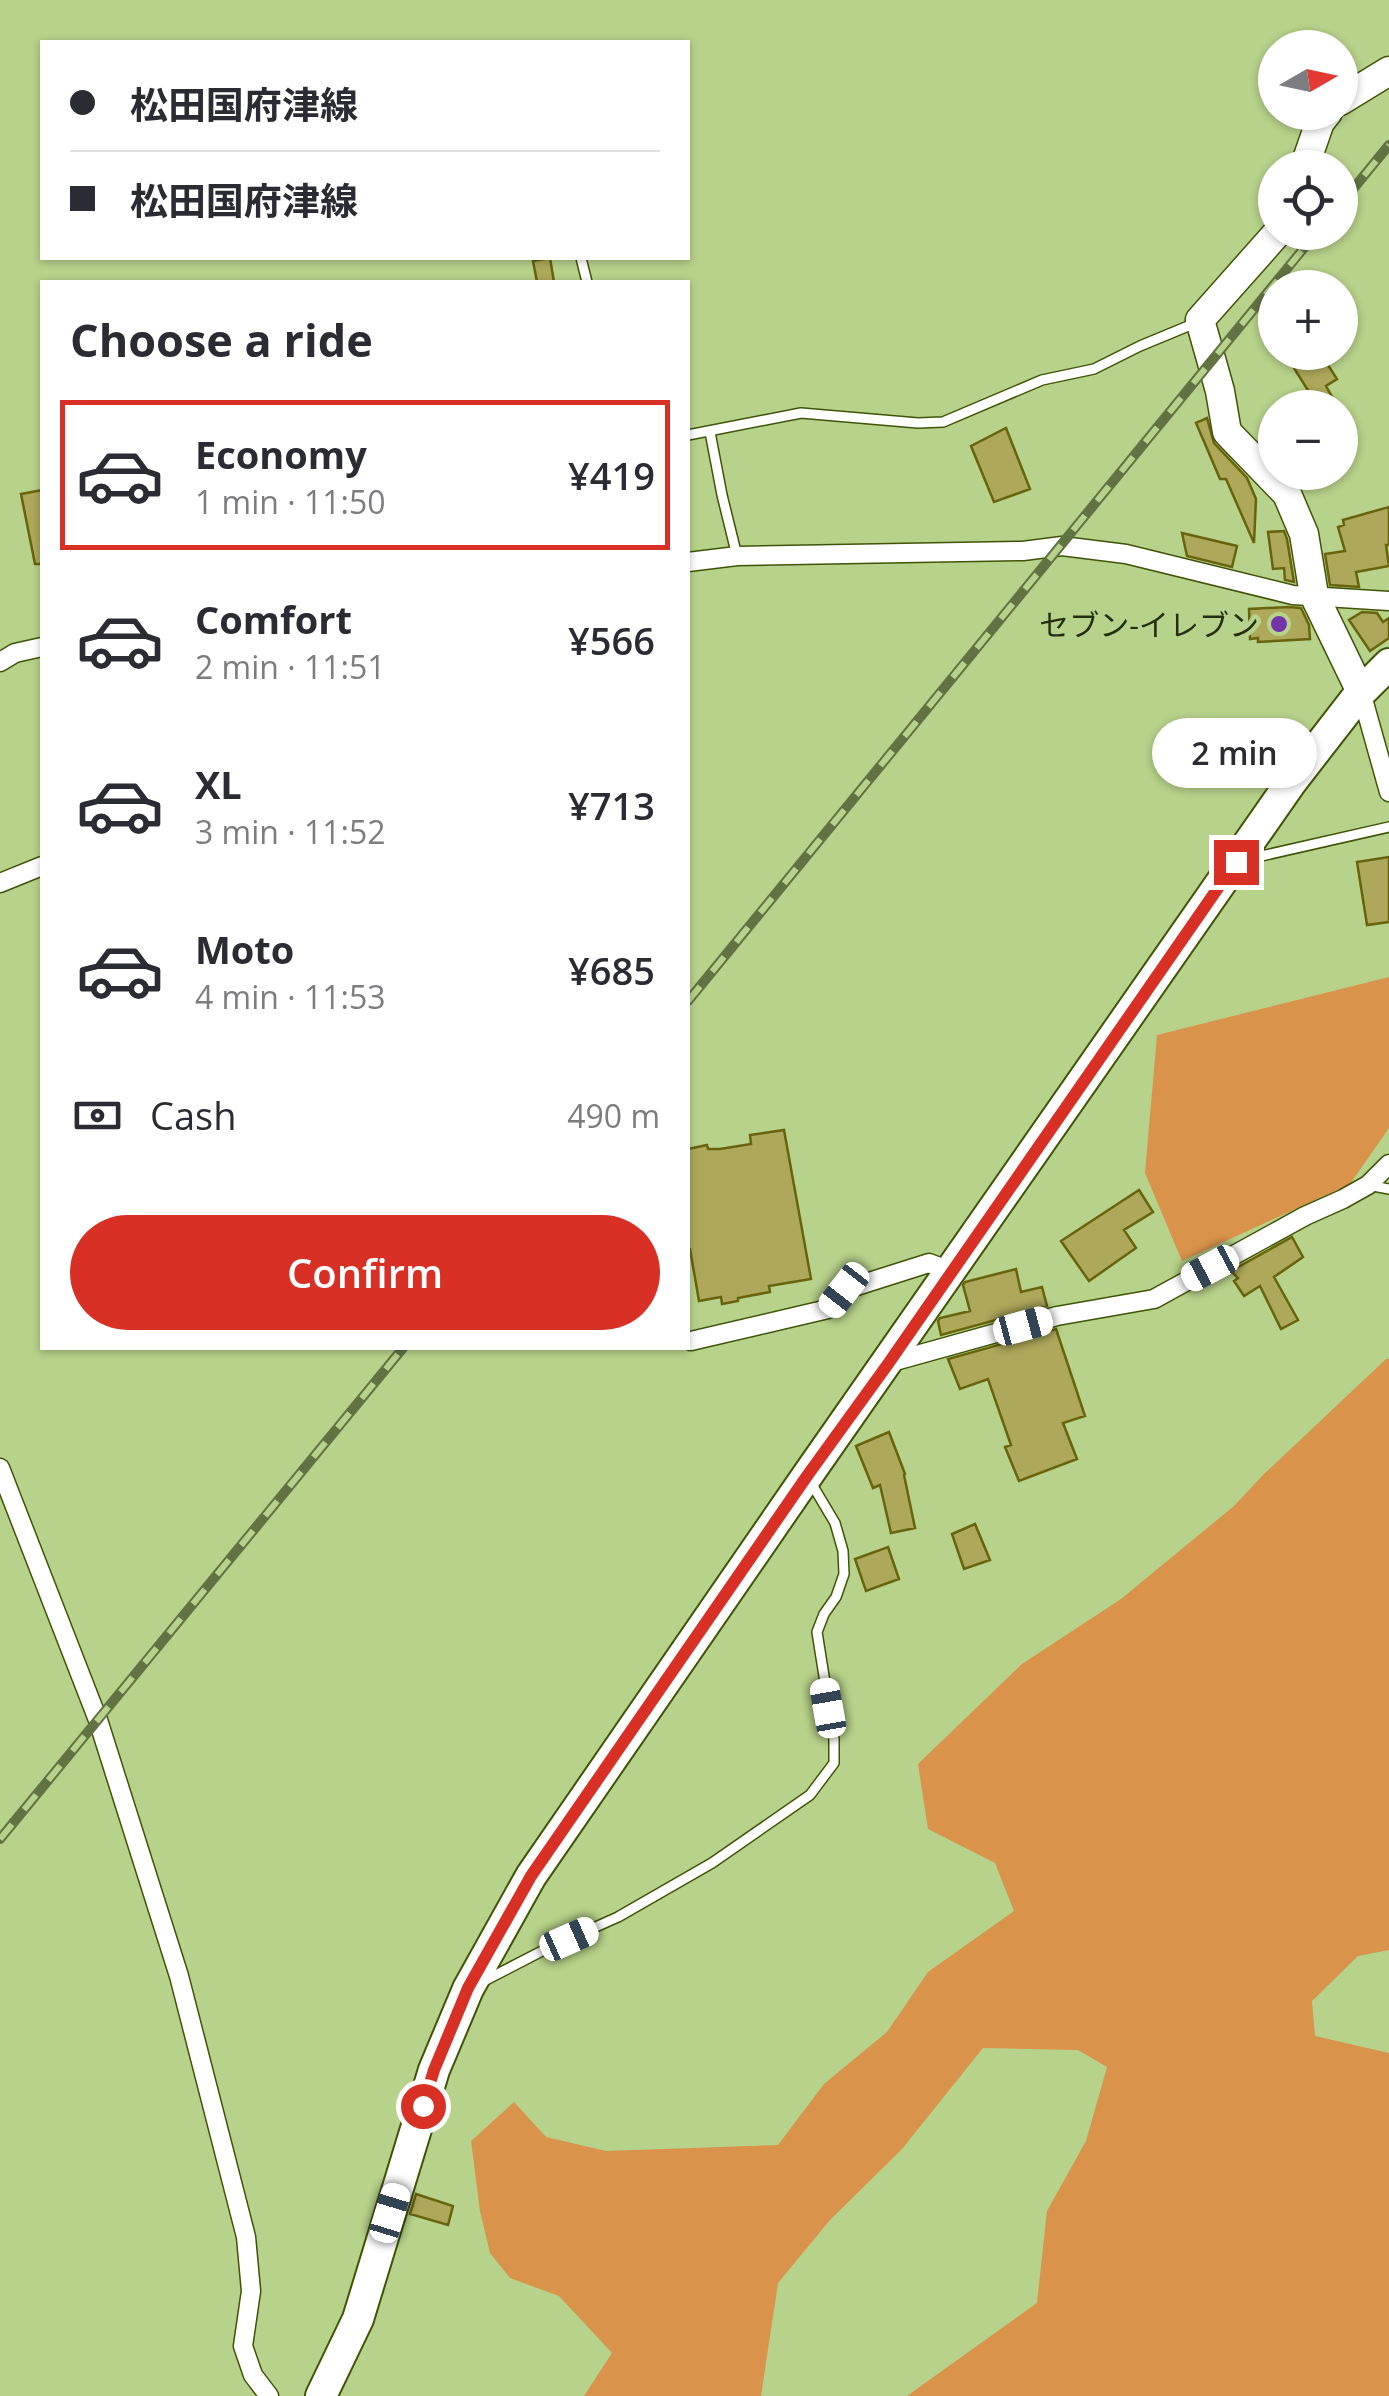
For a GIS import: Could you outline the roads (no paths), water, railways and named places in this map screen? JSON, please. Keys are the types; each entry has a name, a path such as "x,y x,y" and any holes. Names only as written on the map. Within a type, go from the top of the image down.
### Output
{"main road":[{"path":"1358,90 1389,71"},
{"path":"1262,250 1200,320 1227,432 1286,494 1304,534 1314,595 1362,692"},
{"path":"322,2396 358,2320 434,2070 468,1988 531,1876 1292,781 1389,664"}],"street":[{"path":"690,562 737,556 1023,551 1062,546 1126,554 1293,595 1389,601"},
{"path":"0,662 40,647"},
{"path":"1362,692 1389,792"},
{"path":"0,882 40,867"},
{"path":"888,1364 1057,1316 1154,1298 1368,1185 1389,1164"},
{"path":"691,1341 828,1309 844,1290 929,1263 950,1271"},
{"path":"0,1468 98,1720 179,1976 246,2238 251,2290 243,2346 253,2375 270,2396"}],"lane":[{"path":"690,436 801,413 942,422 1042,380 1094,369 1200,320"},
{"path":"710,432 737,556"},
{"path":"1236,862 1389,827"},
{"path":"1368,1185 1389,1189"},
{"path":"468,1988 618,1918 712,1863 810,1795 834,1763 834,1739 817,1632 844,1574 843,1551 835,1522 807,1476"}],"railway":[{"path":"1358,183 1389,145"},
{"path":"690,999 1302,250"},
{"path":"0,1839 401,1350"}],"place":[{"name":"セブン-イレブン","path":"1279,624"}]}
